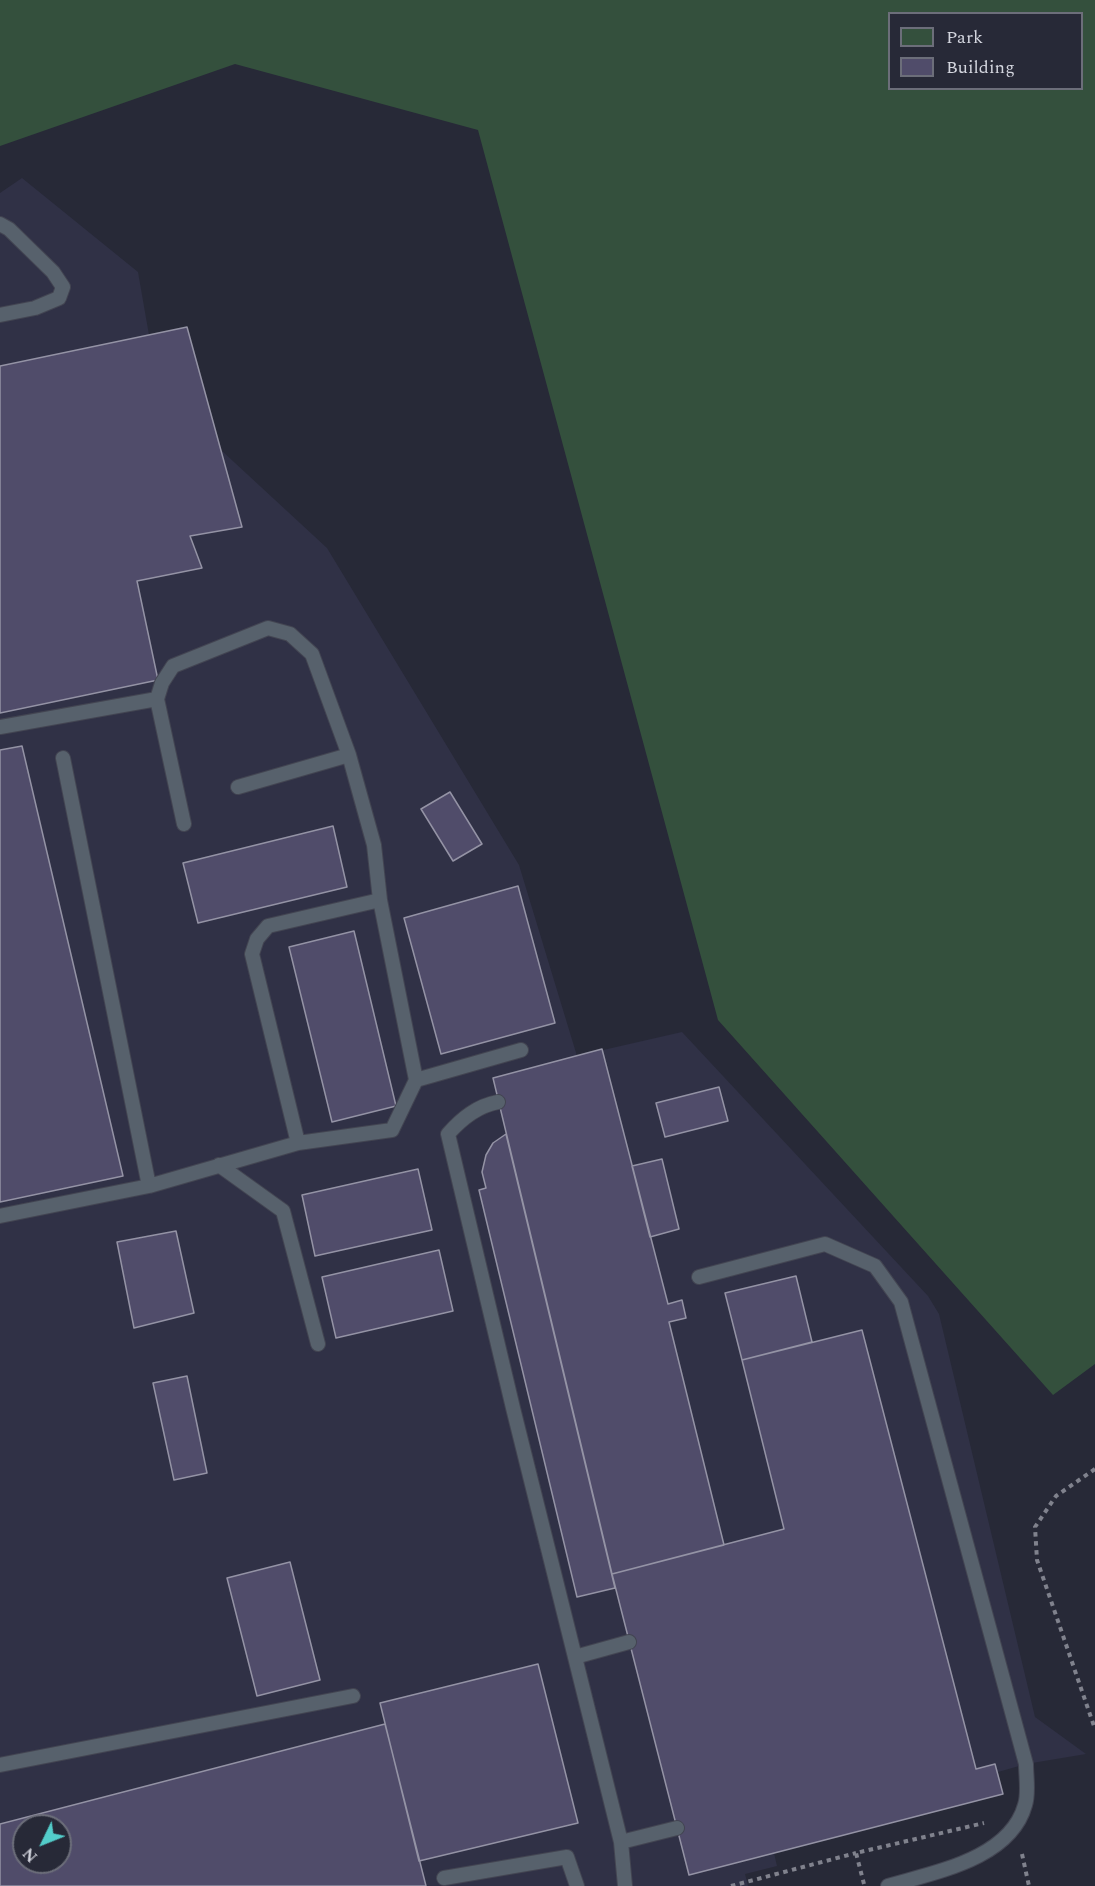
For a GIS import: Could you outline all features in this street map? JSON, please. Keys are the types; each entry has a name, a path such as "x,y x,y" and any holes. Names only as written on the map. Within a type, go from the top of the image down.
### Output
{"lane":[{"path":"0,224 9,229 53,272 63,287 59,298 35,308 0,315"},
{"path":"0,1216 149,1186 298,1143 392,1130 416,1080 380,900 374,845 349,755 312,654 290,634 268,628 172,666 162,683 157,699 184,824"},
{"path":"0,727 157,699"},
{"path":"238,787 349,755"},
{"path":"63,758 149,1186"},
{"path":"298,1143 252,954 257,939 268,926 380,900"},
{"path":"416,1080 521,1050"},
{"path":"498,1102 485,1104 461,1119 448,1134 513,1408 621,1842 625,1886"},
{"path":"219,1165 283,1211 318,1344"},
{"path":"699,1277 825,1244 875,1266 901,1302 1026,1764 1026,1804 1014,1829 988,1852 941,1870 888,1886"},
{"path":"575,1657 629,1642"},
{"path":"0,1765 353,1696"},
{"path":"621,1842 677,1828"},
{"path":"444,1878 567,1857 577,1886"}],"path":[{"path":"1095,1469 1056,1496 1035,1527 1037,1560 1095,1729"},
{"path":"730,1886 856,1853"}],"shaded area":[{"path":"22,178 138,272 149,335 187,327 221,450 327,548 519,865 577,1056 682,1032 928,1296 939,1314 1035,1717 1086,1754 1026,1764 998,1772 1003,1794 774,1853 777,1866 745,1874 748,1886 0,1886 0,193"}],"green space":[{"path":"0,0 1095,0 1095,1364 1053,1395 718,1020 478,130 235,64 0,146"}],"building":[{"path":"187,327 242,527 190,536 202,568 137,581 158,680 0,713 0,366"},
{"path":"22,746 123,1176 0,1202 0,750"},
{"path":"450,792 482,844 453,861 421,809"},
{"path":"333,826 347,887 198,923 183,863"},
{"path":"518,886 555,1023 441,1054 404,918"},
{"path":"354,931 396,1106 332,1122 289,947"},
{"path":"602,1049 668,1304 682,1300 686,1318 669,1322 724,1545 612,1574 493,1078"},
{"path":"719,1087 728,1121 665,1137 656,1103"},
{"path":"506,1134 615,1588 577,1597 479,1190 486,1188 482,1172 486,1155 493,1143"},
{"path":"662,1159 679,1229 650,1237 632,1166"},
{"path":"418,1169 432,1230 315,1256 302,1195"},
{"path":"176,1231 194,1313 134,1328 117,1242"},
{"path":"439,1250 453,1311 336,1338 322,1277"},
{"path":"796,1276 812,1342 742,1360 725,1293"},
{"path":"862,1330 976,1769 995,1764 1003,1794 689,1875 612,1574 784,1529 742,1360"},
{"path":"187,1376 207,1473 174,1480 153,1383"},
{"path":"290,1562 320,1680 257,1696 227,1578"},
{"path":"538,1664 578,1823 419,1861 380,1703"},
{"path":"385,1724 426,1886 0,1886 0,1824 12,1821 12,1874 72,1874 72,1814 38,1814"}]}
